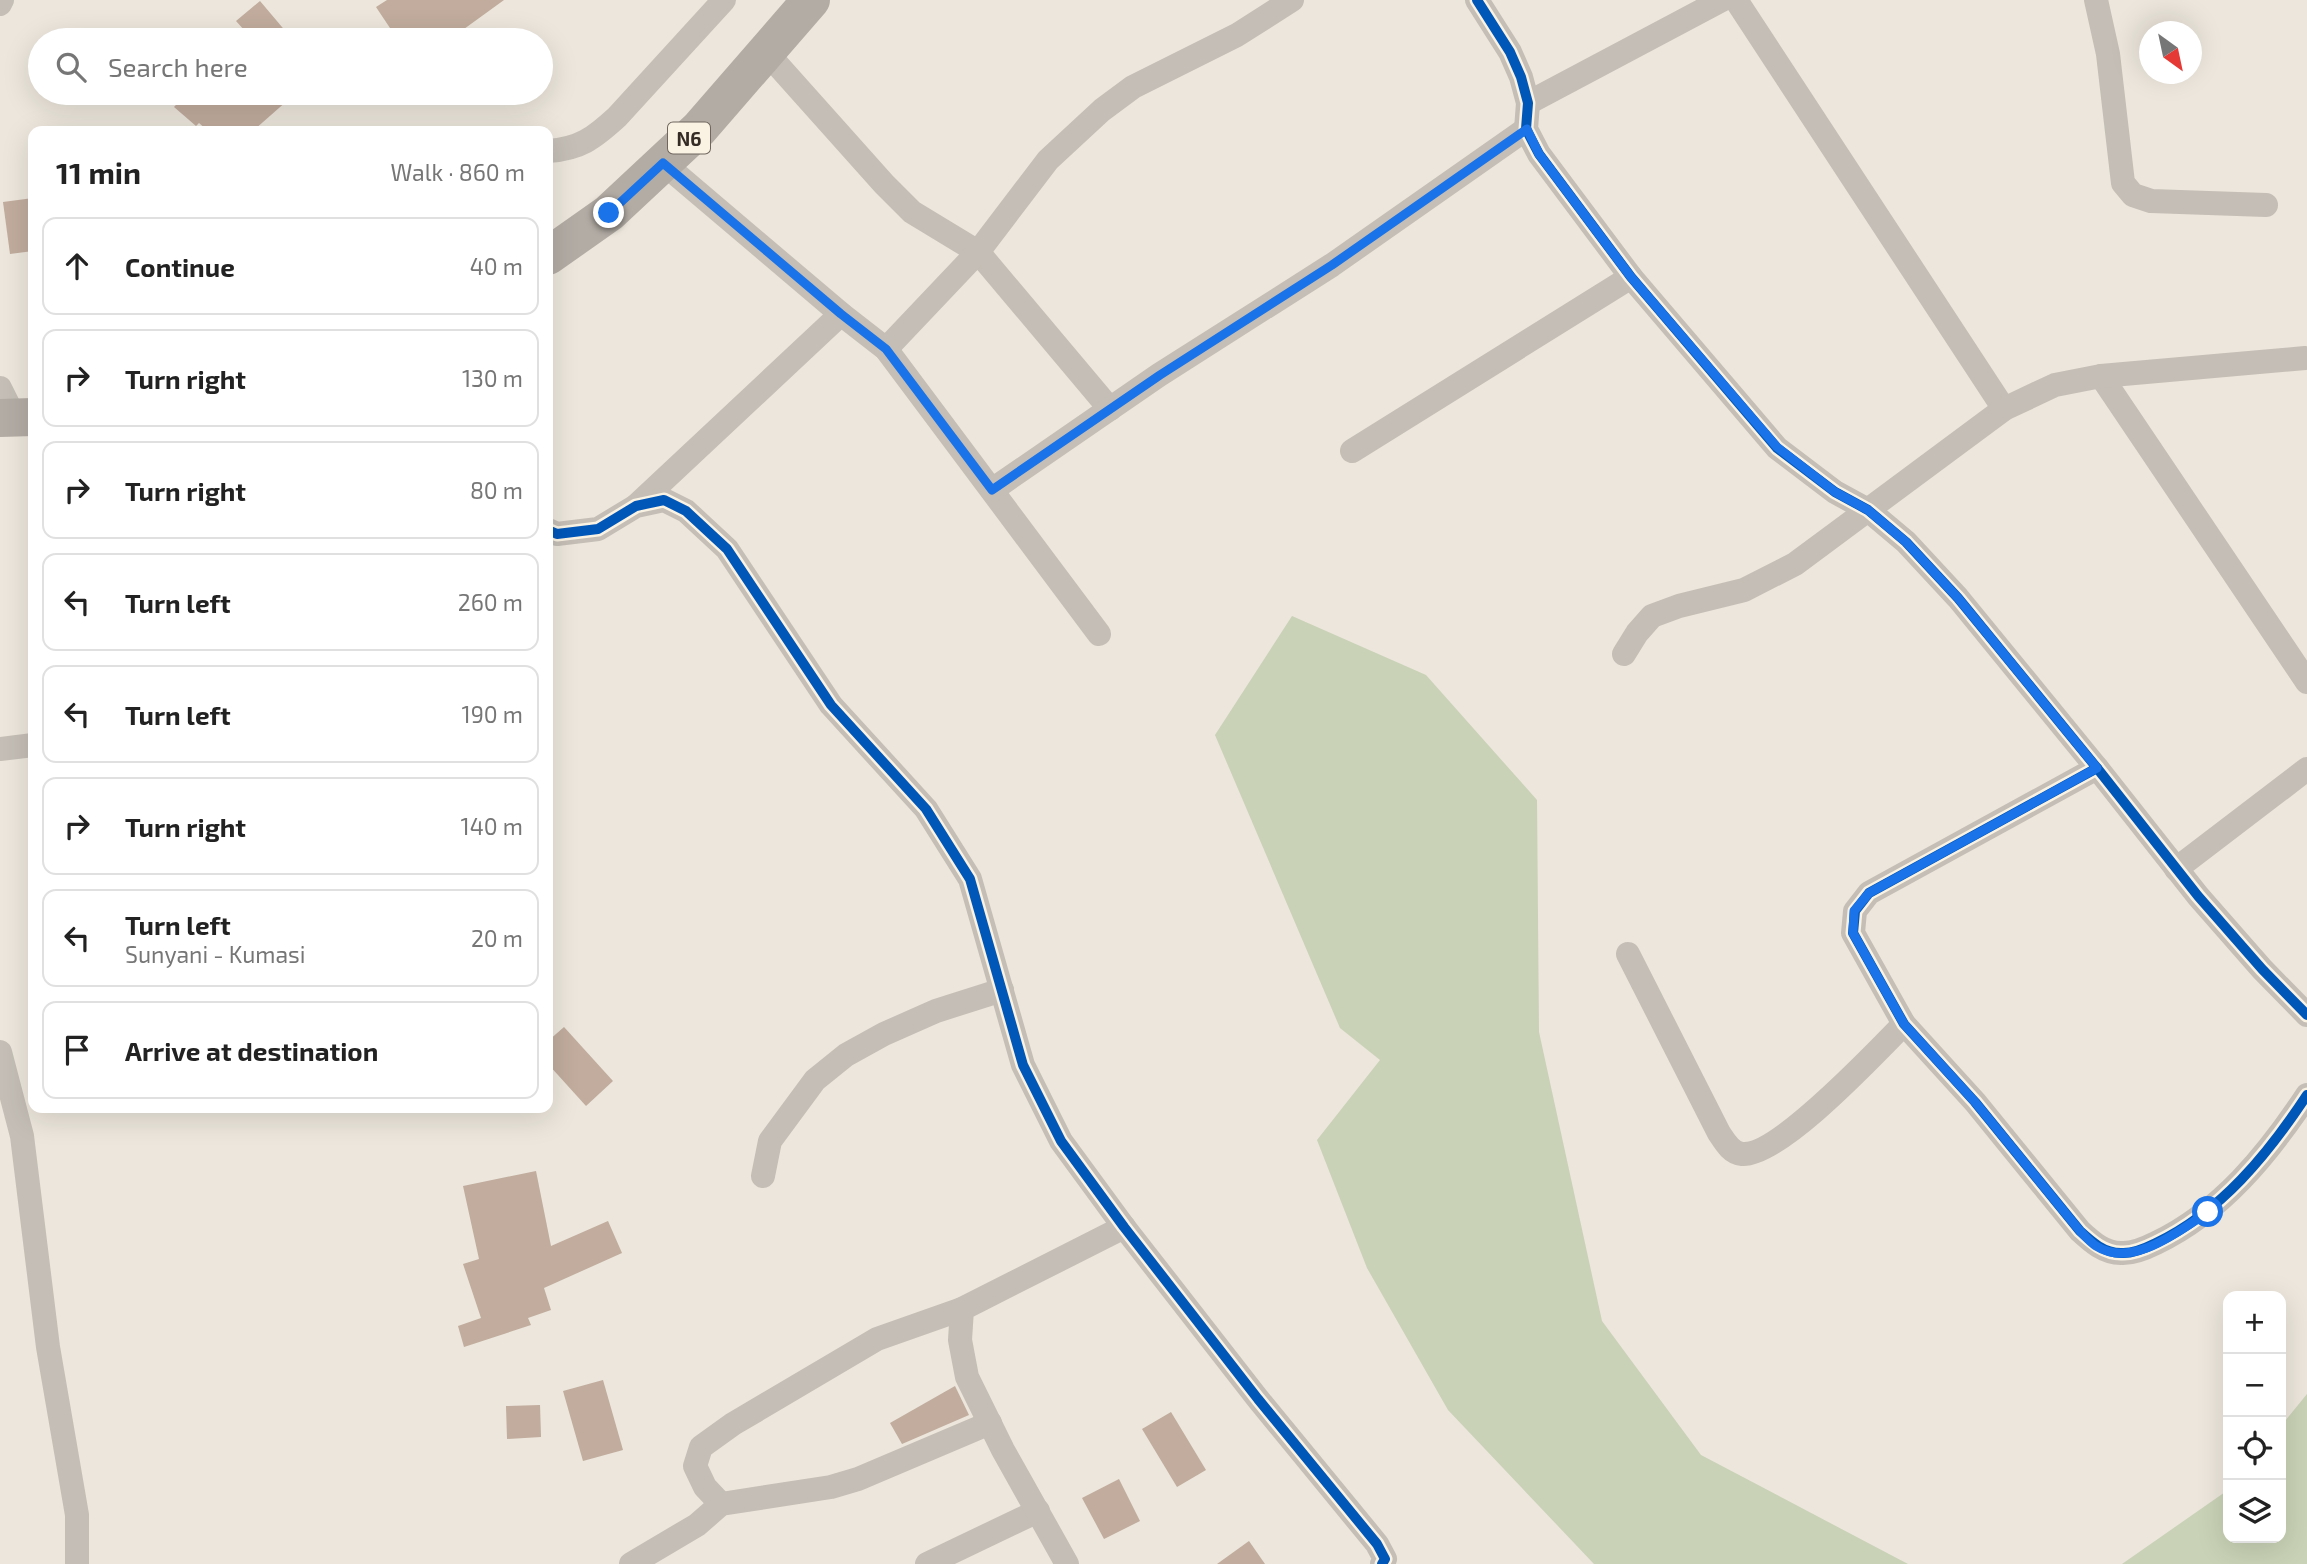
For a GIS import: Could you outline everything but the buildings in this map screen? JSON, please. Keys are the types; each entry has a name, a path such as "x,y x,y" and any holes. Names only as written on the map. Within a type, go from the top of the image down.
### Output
{"main road":[{"name":"N6","path":"553,252 609,213 699,129 767,53 796,5"}],"street":[{"path":"553,151 569,150 598,134 617,117 724,0"},
{"path":"886,349 978,253 1009,208 1048,160 1102,110 1133,87 1237,35 1292,0"},
{"path":"1477,0 1510,52 1521,77 1528,103 1527,129 1539,154 1631,277 1777,447 1835,492 1868,510 1906,542 1958,598 2176,869 2262,969 2307,1015"},
{"path":"1528,103 1722,0"},
{"path":"1736,0 2004,409"},
{"path":"2096,0 2108,54 2123,183 2133,195 2151,201 2266,205"},
{"path":"767,53 912,212 978,253 1110,409"},
{"path":"992,490 1110,409 1332,265 1527,129"},
{"path":"663,163 886,349 1098,634"},
{"path":"1352,451 1631,277"},
{"path":"553,532 598,529 636,506 841,314"},
{"path":"1624,654 1637,632 1652,616 1679,606 1744,590 1795,564 2004,409 2055,385 2101,376 2305,358"},
{"path":"2101,376 2307,682"},
{"path":"636,506 664,500 686,511 727,549 831,705 926,809 970,879 1023,1065 1061,1141 1124,1227 1258,1399 1377,1544 1385,1559 1382,1564"},
{"path":"0,749 28,746"},
{"path":"2097,768 1869,893 1854,911 1853,933 1904,1024 1975,1102 2080,1231 2098,1247 2120,1254 2170,1237 2208,1212 2281,1134 2307,1095"},
{"path":"2176,869 2307,769"},
{"path":"1628,954 1719,1133 1730,1149 1744,1154 1784,1136 1833,1096 1904,1024"},
{"path":"762,1176 770,1141 815,1080 846,1055 884,1034 936,1011 1002,990"},
{"path":"0,1052 22,1136 48,1347 77,1515 77,1564"},
{"path":"721,1504 705,1487 695,1466 701,1447 733,1424 877,1339 962,1309 1124,1227"},
{"path":"962,1309 960,1340 967,1377 1067,1564"},
{"path":"631,1564 697,1525 721,1504 858,1479 990,1423"},
{"path":"927,1564 1038,1511"}],"green space":[{"path":"1292,616 1426,675 1537,800 1539,1032 1602,1321 1701,1455 1908,1564 1594,1564 1448,1410 1367,1268 1317,1140 1380,1060 1340,1028 1215,735"},
{"path":"2307,1394 2307,1564 2122,1564 2223,1493 2223,1543 2286,1543 2286,1420"}],"cycle path":[{"path":"1477,0 1510,52 1521,77 1528,103 1526,129 1539,154 1631,277 1777,448 1835,492 1868,510 1906,542 1958,598 2198,896 2262,969 2307,1015"},
{"path":"553,532 598,529 636,506 664,500 686,511 727,549 831,705 926,809 970,879 1023,1065 1061,1141 1124,1227 1258,1399 1377,1544 1385,1559 1382,1564"},
{"path":"2097,768 1869,893 1855,911 1853,933 1904,1024 1975,1102 2080,1231 2099,1246 2115,1253 2130,1253 2148,1247 2202,1215 2259,1160 2307,1095"}],"route":[{"path":"609,213 663,163 886,349 992,490 1160,375 1332,265 1527,129 1539,154 1631,277 1777,447 1835,492 1868,510 1906,542 1958,598 2097,768 1869,893 1854,911 1853,933 1904,1024 1975,1102 2080,1231 2098,1247 2120,1254 2144,1249 2170,1237 2208,1212"}]}
